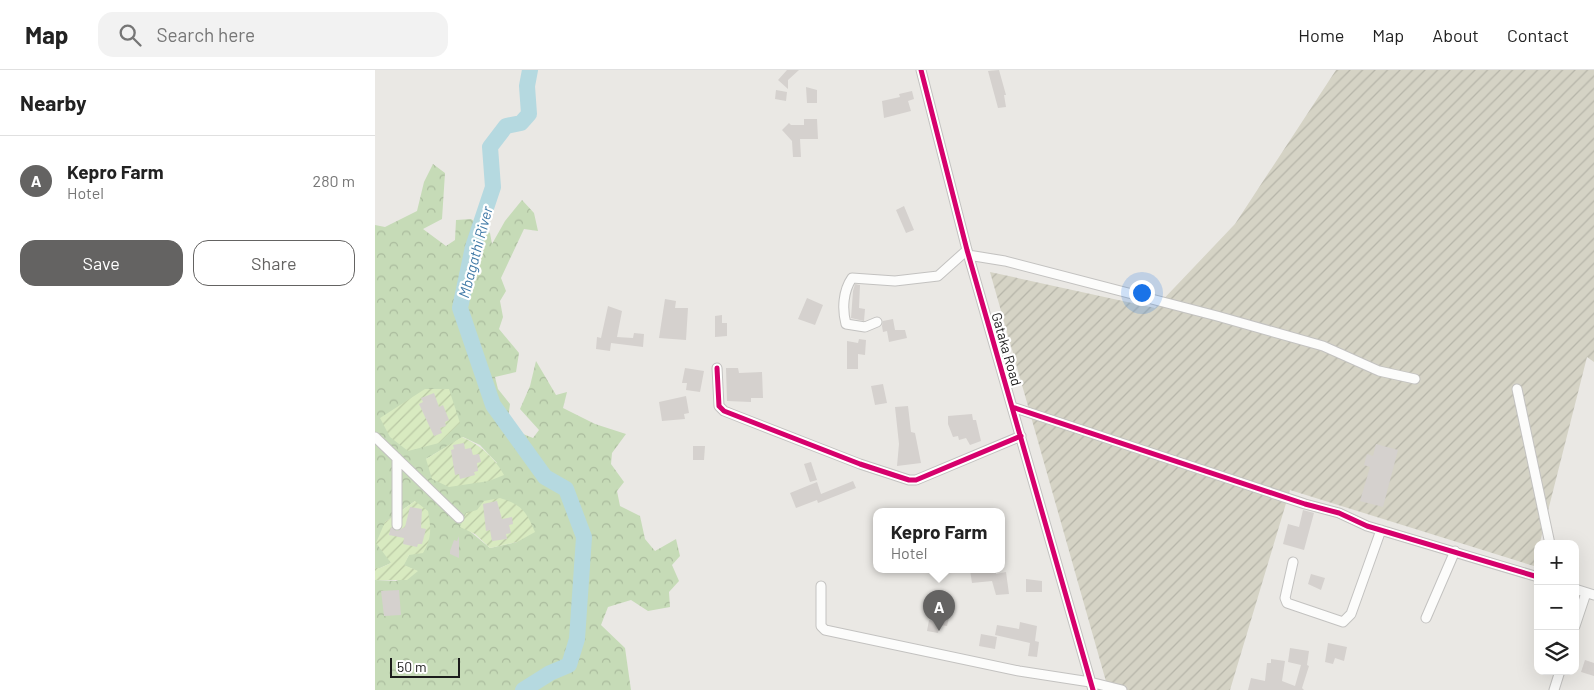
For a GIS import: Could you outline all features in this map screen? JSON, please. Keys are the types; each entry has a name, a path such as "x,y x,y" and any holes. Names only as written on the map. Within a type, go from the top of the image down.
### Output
{"street":[{"name":"Gataka Road","path":"921,70 967,253 1021,436 1091,686"},
{"path":"877,322 865,327 846,324 843,314 845,290 852,278 895,280 938,276 967,253 1005,261 1217,316 1323,346 1379,372 1415,379"},
{"path":"717,368 719,406 724,411 860,464 909,480 916,480 1021,436"},
{"path":"1517,389 1549,540"},
{"path":"1012,407 1305,504 1339,513 1381,530 1534,576"},
{"path":"375,437 459,518"},
{"path":"397,458 397,525"},
{"path":"1293,562 1285,598 1287,603 1343,622 1351,614 1381,530"},
{"path":"1426,618 1455,551"},
{"path":"821,586 821,626 825,630 1091,686 1122,690"},
{"path":"1579,617 1590,594"},
{"path":"1554,690 1560,675"}],"shaded area":[{"path":"1336,70 1594,70 1594,362 1587,357 1541,540 1534,540 1534,566 1290,490 1230,690 1128,690 1107,685 990,272 1155,308 1235,224"}],"green space":[{"path":"433,164 445,173 442,219 423,229 446,246 455,240 456,220 471,219 490,233 492,244 505,221 522,200 534,213 538,231 524,229 501,278 506,291 500,301 503,317 499,329 519,353 516,372 495,377 498,389 510,404 506,434 523,434 533,438 539,430 520,409 530,386 536,361 556,395 567,392 563,408 595,424 626,434 612,453 611,464 624,482 617,491 620,506 640,516 645,539 655,551 676,539 680,556 672,565 679,581 669,592 670,607 648,611 631,600 608,607 601,625 625,648 631,690 375,690 375,580 396,581 417,571 403,565 409,555 415,501 385,522 391,563 375,568 375,225 385,227 417,211 424,182","holes":["463,437 480,445 497,463 426,459","477,510 517,542 490,548 466,528"]},
{"path":"425,389 449,389 460,423 439,443 408,451 390,437 380,418"},
{"path":"462,437 476,444 487,453 504,475 489,481 449,487 432,479 426,459"},
{"path":"500,498 518,506 526,514 535,532 517,542 490,548 475,534 460,527 466,513 477,510 484,501"},
{"path":"415,501 428,511 430,528 428,542 423,553 409,555 404,565 418,571 407,580 375,580 375,568 391,563 376,543 385,522"}],"building":[{"path":"787,70 799,70 788,80 788,89 778,80"},
{"path":"999,70 1006,95 1004,95 1006,107 998,108 988,71"},
{"path":"806,87 817,90 817,103 807,103"},
{"path":"776,90 787,92 786,101 775,99"},
{"path":"912,91 914,99 908,101 911,111 884,118 882,101 900,97 899,94"},
{"path":"804,119 817,119 818,139 800,139 801,157 793,157 792,141 782,130 789,123 791,125 804,125"},
{"path":"904,206 914,230 906,233 896,210"},
{"path":"855,284 860,285 859,308 865,309 864,321 851,318"},
{"path":"807,298 823,305 815,325 798,319"},
{"path":"665,299 676,301 675,308 688,308 686,340 659,338"},
{"path":"608,306 622,311 617,337 633,338 634,333 644,334 643,347 611,343 610,351 596,349 597,337 601,338"},
{"path":"722,315 722,323 727,323 727,336 715,337 715,316"},
{"path":"893,319 895,330 905,330 907,338 889,342 887,331 883,332 882,326 883,321"},
{"path":"859,339 866,340 865,355 858,354 858,369 847,369 847,341 858,343"},
{"path":"685,368 704,371 700,392 686,390 687,383 682,383"},
{"path":"726,368 738,368 739,373 762,372 763,398 751,398 751,402 727,401"},
{"path":"883,384 887,403 875,405 871,386"},
{"path":"434,393 439,407 443,405 449,420 445,422 446,426 440,428 442,433 434,436 419,404 423,402 421,398"},
{"path":"686,396 689,413 684,414 685,419 662,421 659,402"},
{"path":"908,406 911,432 915,433 921,463 897,466 899,444 895,407"},
{"path":"972,414 973,420 976,420 981,441 970,445 966,438 959,440 958,436 953,437 948,424 948,416"},
{"path":"464,443 465,449 471,448 473,455 479,454 481,462 477,463 478,471 474,472 475,475 460,479 459,474 455,475 451,450 454,449 453,445"},
{"path":"1376,444 1398,450 1383,507 1360,501 1370,467 1364,465 1367,454 1373,456"},
{"path":"693,446 705,446 704,460 693,460"},
{"path":"811,462 817,480 810,482 804,464"},
{"path":"853,481 856,488 818,503 817,500 796,508 790,493 817,482 821,494"},
{"path":"497,501 502,519 512,517 513,524 509,525 511,533 506,534 507,539 492,541 490,530 486,531 483,504"},
{"path":"410,507 422,509 421,528 426,529 422,544 418,544 417,547 403,544 404,538 389,535 391,527 397,531 405,527"},
{"path":"1303,510 1314,513 1304,550 1283,544 1288,524 1299,527"},
{"path":"459,536 459,558 450,554 450,551 454,540 457,541"},
{"path":"1006,572 1009,594 996,595 992,581 972,583 970,573 996,574"},
{"path":"1311,574 1325,578 1321,590 1308,584"},
{"path":"1026,579 1042,581 1042,592 1026,592"},
{"path":"399,590 401,615 384,616 381,591"},
{"path":"943,608 951,610 947,626 940,625 938,633 927,631 929,620 935,621 937,609 942,610"},
{"path":"1020,622 1037,626 1035,641 1039,642 1037,657 1028,656 1030,643 995,635 997,625 1019,629"},
{"path":"981,634 997,637 995,649 979,646"},
{"path":"1328,643 1347,647 1344,661 1335,658 1333,664 1325,662"},
{"path":"1290,648 1309,651 1307,665 1309,666 1302,688 1304,690 1248,690 1251,678 1265,681 1267,663 1271,663 1271,659 1285,661 1282,681 1295,686 1301,665 1288,662"},
{"path":"1585,660 1594,663 1594,676 1581,672"}],"waterway":[{"name":"Mbagathi River","path":"523,690 550,673 569,665 577,639 584,537 566,489 545,477 493,405 460,308 473,247 493,187 490,147 506,126 521,123 529,114 527,86 530,70"}],"cycle path":[{"path":"921,70 967,250 1093,690"},
{"path":"717,368 719,406 724,411 860,464 909,480 916,480 1021,436"},
{"path":"1012,407 1305,504 1339,513 1367,526 1534,576"}],"place":[{"name":"Kepro Farm","path":"939,631"}]}
